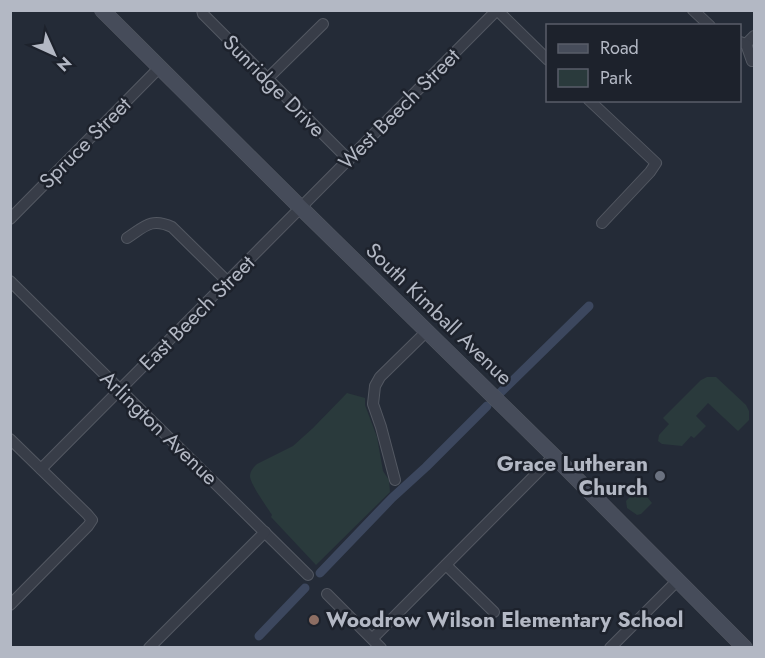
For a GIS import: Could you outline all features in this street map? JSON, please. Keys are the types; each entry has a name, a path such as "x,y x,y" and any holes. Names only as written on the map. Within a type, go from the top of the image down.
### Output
{"street":[{"name":"South Kimball Avenue","path":"102,10 745,648"},
{"name":"Sunridge Drive","path":"202,10 203,14 349,160"},
{"path":"497,10 546,58"},
{"name":"West Beech Street","path":"301,208 497,10"},
{"path":"693,10 708,24"},
{"path":"267,78 323,24"},
{"path":"747,40 752,61"},
{"name":"Spruce Street","path":"10,219 160,67"},
{"path":"591,102 656,163 602,223"},
{"name":"East Beech Street","path":"41,469 301,208"},
{"path":"127,238 148,224 160,221 172,226 228,282"},
{"name":"Arlington Avenue","path":"10,281 308,575"},
{"path":"395,480 373,404 373,394 380,377 427,332"},
{"path":"10,439 92,520 10,605"},
{"path":"373,638 554,456"},
{"path":"149,648 265,532"},
{"path":"446,565 494,612"},
{"path":"610,648 678,580"},
{"path":"327,594 381,648"}],"green space":[{"path":"716,377 746,405 749,420 738,431 708,403 696,416 706,426 694,438 691,436 682,446 662,444 658,441 659,435 669,424 663,418 701,380"},
{"path":"347,393 365,398 365,405 377,437 383,471 389,480 390,492 316,565 271,517 250,475 257,464 293,446"},
{"path":"639,491 643,492 652,503 637,515 627,508 626,501"}],"waterway":[{"path":"500,393 589,306"},
{"path":"320,573 392,498 487,406"},
{"path":"259,636 305,588"}],"place":[{"name":"Grace Lutheran Church","path":"660,476"},
{"name":"Woodrow Wilson Elementary School","path":"314,620"}]}
